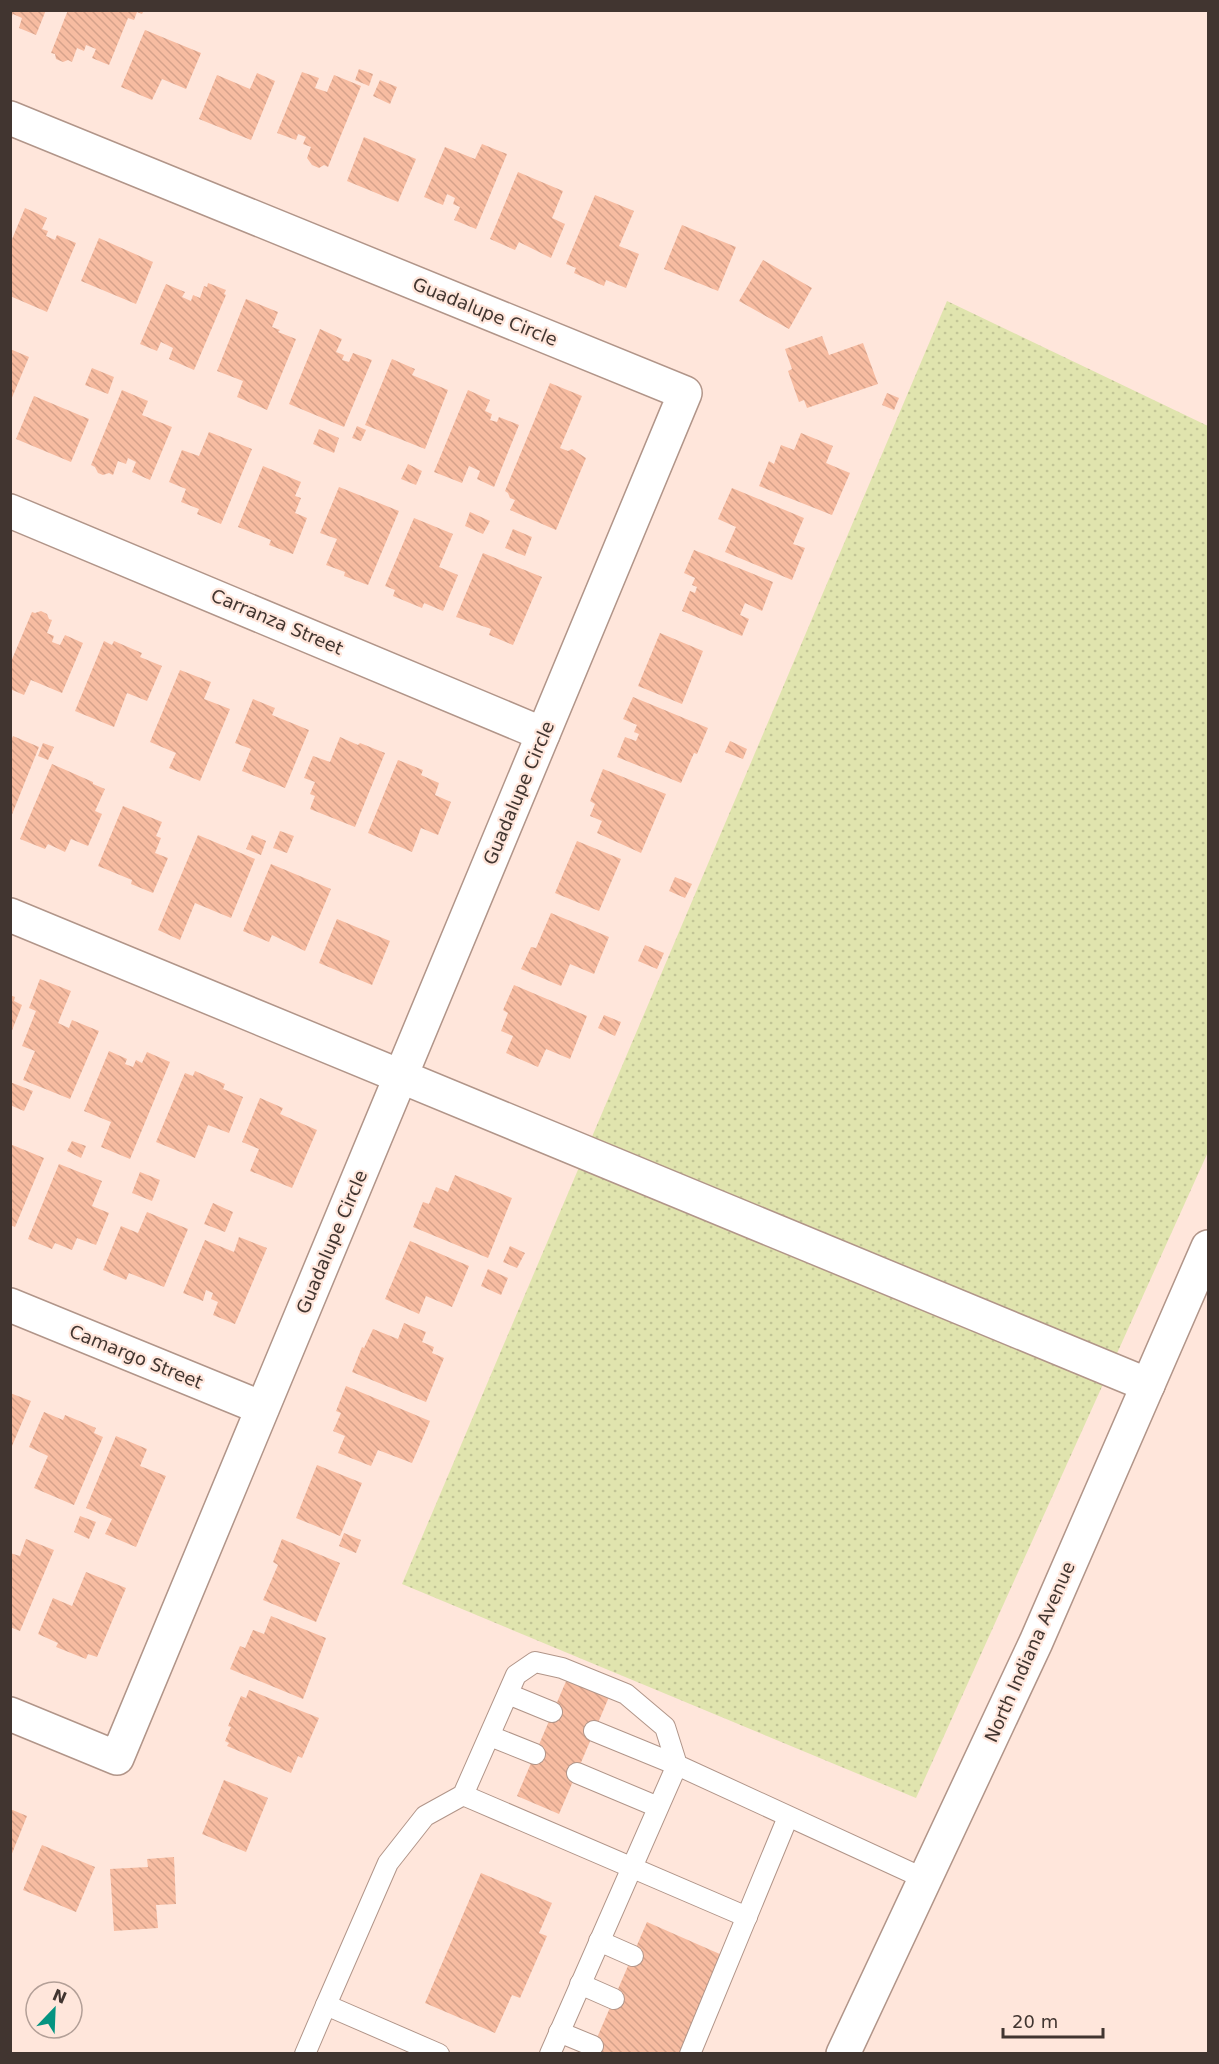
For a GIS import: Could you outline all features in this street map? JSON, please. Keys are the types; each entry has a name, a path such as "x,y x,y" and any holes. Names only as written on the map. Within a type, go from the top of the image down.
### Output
{"street":[{"name":"Guadalupe Circle","path":"10,118 684,393 117,1758 10,1714"},
{"name":"Carranza Street","path":"10,511 543,734"},
{"path":"10,915 1148,1385"},
{"name":"North Indiana Avenue","path":"843,2054 1036,1642 1209,1247"},
{"name":"Camargo Street","path":"10,1305 262,1408"}],"lane":[{"path":"305,2054 388,1863 425,1816 464,1795 516,1675 535,1662 562,1668 626,1694 665,1727 677,1765 550,2054"},
{"path":"508,1694 552,1712"},
{"path":"594,1731 677,1765 925,1879"},
{"path":"490,1736 535,1754"},
{"path":"577,1773 657,1808"},
{"path":"464,1795 747,1917"},
{"path":"692,2040 711,1990 747,1917 788,1817"},
{"path":"599,1941 633,1956"},
{"path":"580,1984 614,1999"},
{"path":"326,2005 438,2054"},
{"path":"560,2032 593,2046"}],"green space":[{"path":"947,301 1208,426 1208,1152 916,1798 402,1584"}],"building":[{"path":"10,10 46,10 36,35 19,28 22,18 13,14 10,20"},
{"path":"68,10 144,10 142,14 137,12 134,20 128,18 109,65 92,58 96,49 86,45 84,51 77,48 72,62 56,59 55,54 51,53"},
{"path":"145,30 201,53 186,89 162,79 152,100 121,87"},
{"path":"359,69 373,74 369,86 355,80"},
{"path":"302,72 319,78 315,88 327,92 334,75 361,86 328,167 324,165 319,168 312,165 307,158 311,147 303,144 306,137 298,134 296,140 277,133"},
{"path":"257,73 275,81 251,140 199,119 217,75 250,89"},
{"path":"380,80 397,87 390,104 373,96"},
{"path":"364,137 416,159 398,202 347,181"},
{"path":"482,144 507,154 476,229 454,220 460,207 453,204 455,198 447,194 443,205 424,197 445,147 475,159"},
{"path":"518,172 563,191 552,218 565,224 551,258 519,242 515,250 490,239"},
{"path":"595,195 634,211 619,246 639,254 626,288 606,280 604,286 574,273 576,268 566,264"},
{"path":"25,208 47,218 42,229 48,231 46,236 55,240 57,235 76,243 47,312 10,296 10,244"},
{"path":"682,225 736,247 718,291 664,269"},
{"path":"99,238 153,262 136,304 81,281"},
{"path":"763,260 812,288 789,329 739,301"},
{"path":"208,283 226,290 224,294 226,295 194,370 169,359 173,348 161,342 157,351 140,344 166,284 185,292 182,297 191,301 193,295 200,298 204,286 207,287"},
{"path":"246,299 278,312 272,327 296,339 267,410 237,397 243,381 217,371"},
{"path":"320,329 342,339 336,352 344,355 342,360 349,362 353,353 372,360 344,427 289,404"},
{"path":"822,336 829,355 863,343 878,384 807,408 804,400 799,402 788,371 792,369 785,349"},
{"path":"10,349 29,357 11,400 10,400"},
{"path":"392,359 415,369 412,375 448,390 425,449 365,425"},
{"path":"92,368 114,377 108,394 85,385"},
{"path":"550,383 582,396 560,448 568,451 572,449 586,458 556,530 510,510 515,500 510,498 505,491"},
{"path":"122,390 148,401 142,415 172,427 150,480 132,472 136,462 128,458 126,464 118,461 113,475 98,473 91,465"},
{"path":"468,390 490,400 485,411 492,414 490,420 497,422 499,417 519,425 494,487 477,479 480,471 469,466 462,483 434,472"},
{"path":"887,393 899,398 894,410 882,405"},
{"path":"34,396 89,419 71,462 16,439"},
{"path":"357,426 366,430 361,441 352,438"},
{"path":"319,429 339,438 334,453 313,444"},
{"path":"209,432 252,449 221,524 197,514 199,509 181,502 186,489 169,482 182,450 199,456"},
{"path":"801,433 833,446 826,463 850,473 832,515 759,486 769,461 774,464 781,445 794,450"},
{"path":"408,464 422,471 416,485 401,479"},
{"path":"263,466 301,482 295,496 301,498 295,513 307,518 293,554 269,545 271,540 238,527"},
{"path":"339,487 399,511 368,585 344,576 345,572 326,565 337,539 320,533"},
{"path":"732,488 804,518 793,544 805,548 792,580 725,552 736,527 718,519"},
{"path":"470,512 490,521 483,534 465,526"},
{"path":"414,518 453,534 439,567 458,575 443,611 424,603 422,608 393,596 395,590 385,586"},
{"path":"513,529 532,537 525,556 505,548"},
{"path":"694,550 773,582 762,611 745,603 740,615 749,619 742,636 682,611 690,591 695,593 697,587 692,585 695,578 684,573"},
{"path":"483,553 542,577 513,645 489,635 491,629 456,617"},
{"path":"41,611 52,620 47,633 54,636 52,642 60,645 65,635 83,643 62,693 31,680 24,695 10,689 10,664 32,612"},
{"path":"660,633 703,651 682,704 638,686"},
{"path":"104,641 112,645 114,641 142,653 140,657 162,666 147,701 127,693 114,727 75,711"},
{"path":"180,670 211,682 204,699 230,709 200,781 169,768 176,753 150,742"},
{"path":"633,697 708,728 681,783 617,757 625,737 636,741 639,734 634,732 637,725 623,719"},
{"path":"253,699 275,708 272,715 309,730 285,788 242,771 251,749 235,743"},
{"path":"13,736 39,747 11,817 10,743"},
{"path":"340,737 385,753 355,827 310,809 315,796 310,794 315,782 304,778 313,756 330,762"},
{"path":"730,741 747,749 743,759 725,752"},
{"path":"43,743 54,747 48,760 38,756"},
{"path":"398,760 423,770 421,775 439,783 435,795 451,802 438,835 421,828 412,852 368,833"},
{"path":"52,764 105,789 95,811 102,814 88,846 71,839 65,852 48,844 45,849 20,839"},
{"path":"603,769 666,794 641,853 597,833 602,821 590,816 595,804 590,801"},
{"path":"123,806 162,822 156,836 161,838 155,853 168,858 153,893 131,884 132,880 98,866"},
{"path":"280,831 294,836 287,853 273,848"},
{"path":"198,835 255,859 231,918 195,903 180,940 158,930"},
{"path":"252,835 266,841 261,855 246,849"},
{"path":"577,841 621,859 599,911 555,893"},
{"path":"271,864 331,889 305,951 272,935 269,942 243,931"},
{"path":"675,877 692,884 685,898 669,891"},
{"path":"551,913 609,937 594,974 570,964 561,986 521,969 531,947 536,948"},
{"path":"337,919 390,941 372,985 319,963"},
{"path":"645,945 664,953 657,969 638,961"},
{"path":"40,979 71,991 58,1023 69,1028 72,1020 99,1031 70,1099 23,1080 35,1051 22,1046 36,1011 29,1008"},
{"path":"514,985 587,1016 570,1059 546,1049 538,1067 506,1053 513,1036 501,1031 508,1013 503,1010"},
{"path":"10,995 15,997 14,1001 22,1005 11,1033"},
{"path":"604,1015 621,1022 615,1036 598,1028"},
{"path":"109,1051 127,1059 125,1064 133,1067 136,1060 142,1063 147,1052 170,1062 130,1159 101,1147 111,1122 84,1111"},
{"path":"195,1071 225,1084 223,1089 243,1097 229,1133 208,1125 195,1158 156,1142 185,1073 193,1076"},
{"path":"10,1082 33,1091 24,1111 10,1105"},
{"path":"260,1098 283,1108 280,1114 317,1130 292,1188 250,1171 259,1149 242,1142"},
{"path":"72,1141 86,1146 81,1158 67,1151"},
{"path":"10,1144 44,1158 15,1227 10,1225"},
{"path":"59,1164 102,1181 92,1206 109,1213 96,1245 77,1238 72,1250 55,1243 52,1249 28,1239"},
{"path":"140,1172 160,1180 152,1201 132,1193"},
{"path":"455,1175 512,1198 488,1258 413,1227 423,1202 429,1204 436,1187 448,1192"},
{"path":"213,1203 233,1212 225,1232 204,1224"},
{"path":"147,1212 188,1229 164,1287 129,1273 126,1280 103,1270 121,1226 138,1233"},
{"path":"239,1237 267,1248 235,1324 213,1315 218,1302 211,1299 213,1293 206,1290 203,1301 183,1293 205,1240 234,1252"},
{"path":"410,1241 469,1266 452,1307 426,1296 419,1314 385,1299"},
{"path":"510,1246 525,1253 517,1268 503,1262"},
{"path":"488,1269 508,1278 501,1295 481,1286"},
{"path":"404,1323 426,1332 422,1342 434,1347 432,1353 444,1358 426,1402 352,1372 362,1347 364,1348 373,1329 398,1339"},
{"path":"346,1386 430,1421 412,1463 378,1450 371,1466 338,1453 345,1436 333,1431 341,1413 336,1411"},
{"path":"10,1393 31,1401 12,1446 10,1445"},
{"path":"44,1412 63,1420 65,1415 96,1428 94,1433 103,1437 74,1505 34,1488 48,1456 29,1447"},
{"path":"116,1436 147,1449 140,1466 166,1476 136,1547 105,1534 112,1519 86,1508"},
{"path":"317,1465 362,1483 340,1536 296,1518"},
{"path":"80,1516 96,1522 89,1539 74,1532"},
{"path":"344,1533 361,1540 356,1553 339,1546"},
{"path":"26,1539 54,1550 20,1631 10,1627 10,1553 20,1556"},
{"path":"282,1539 340,1563 316,1622 263,1600 278,1565 273,1562"},
{"path":"86,1572 126,1588 97,1657 88,1654 86,1659 56,1647 58,1643 38,1634 53,1598 72,1606"},
{"path":"271,1616 326,1638 303,1699 230,1669 240,1646 245,1648 253,1630 264,1634"},
{"path":"567,1679 609,1697 559,1814 517,1796"},
{"path":"249,1690 319,1718 302,1758 298,1756 291,1773 227,1746 229,1743 225,1741 231,1727 228,1726 241,1696 246,1698"},
{"path":"224,1780 268,1798 246,1852 202,1834"},
{"path":"10,1809 27,1816 11,1856 10,1856"},
{"path":"42,1845 95,1867 76,1912 23,1890"},
{"path":"174,1857 176,1904 156,1905 158,1928 114,1931 110,1869 148,1867 147,1859"},
{"path":"481,1873 552,1903 539,1933 547,1936 520,1998 512,1995 495,2033 425,2003"},
{"path":"647,1922 722,1955 679,2054 590,2054"}]}
